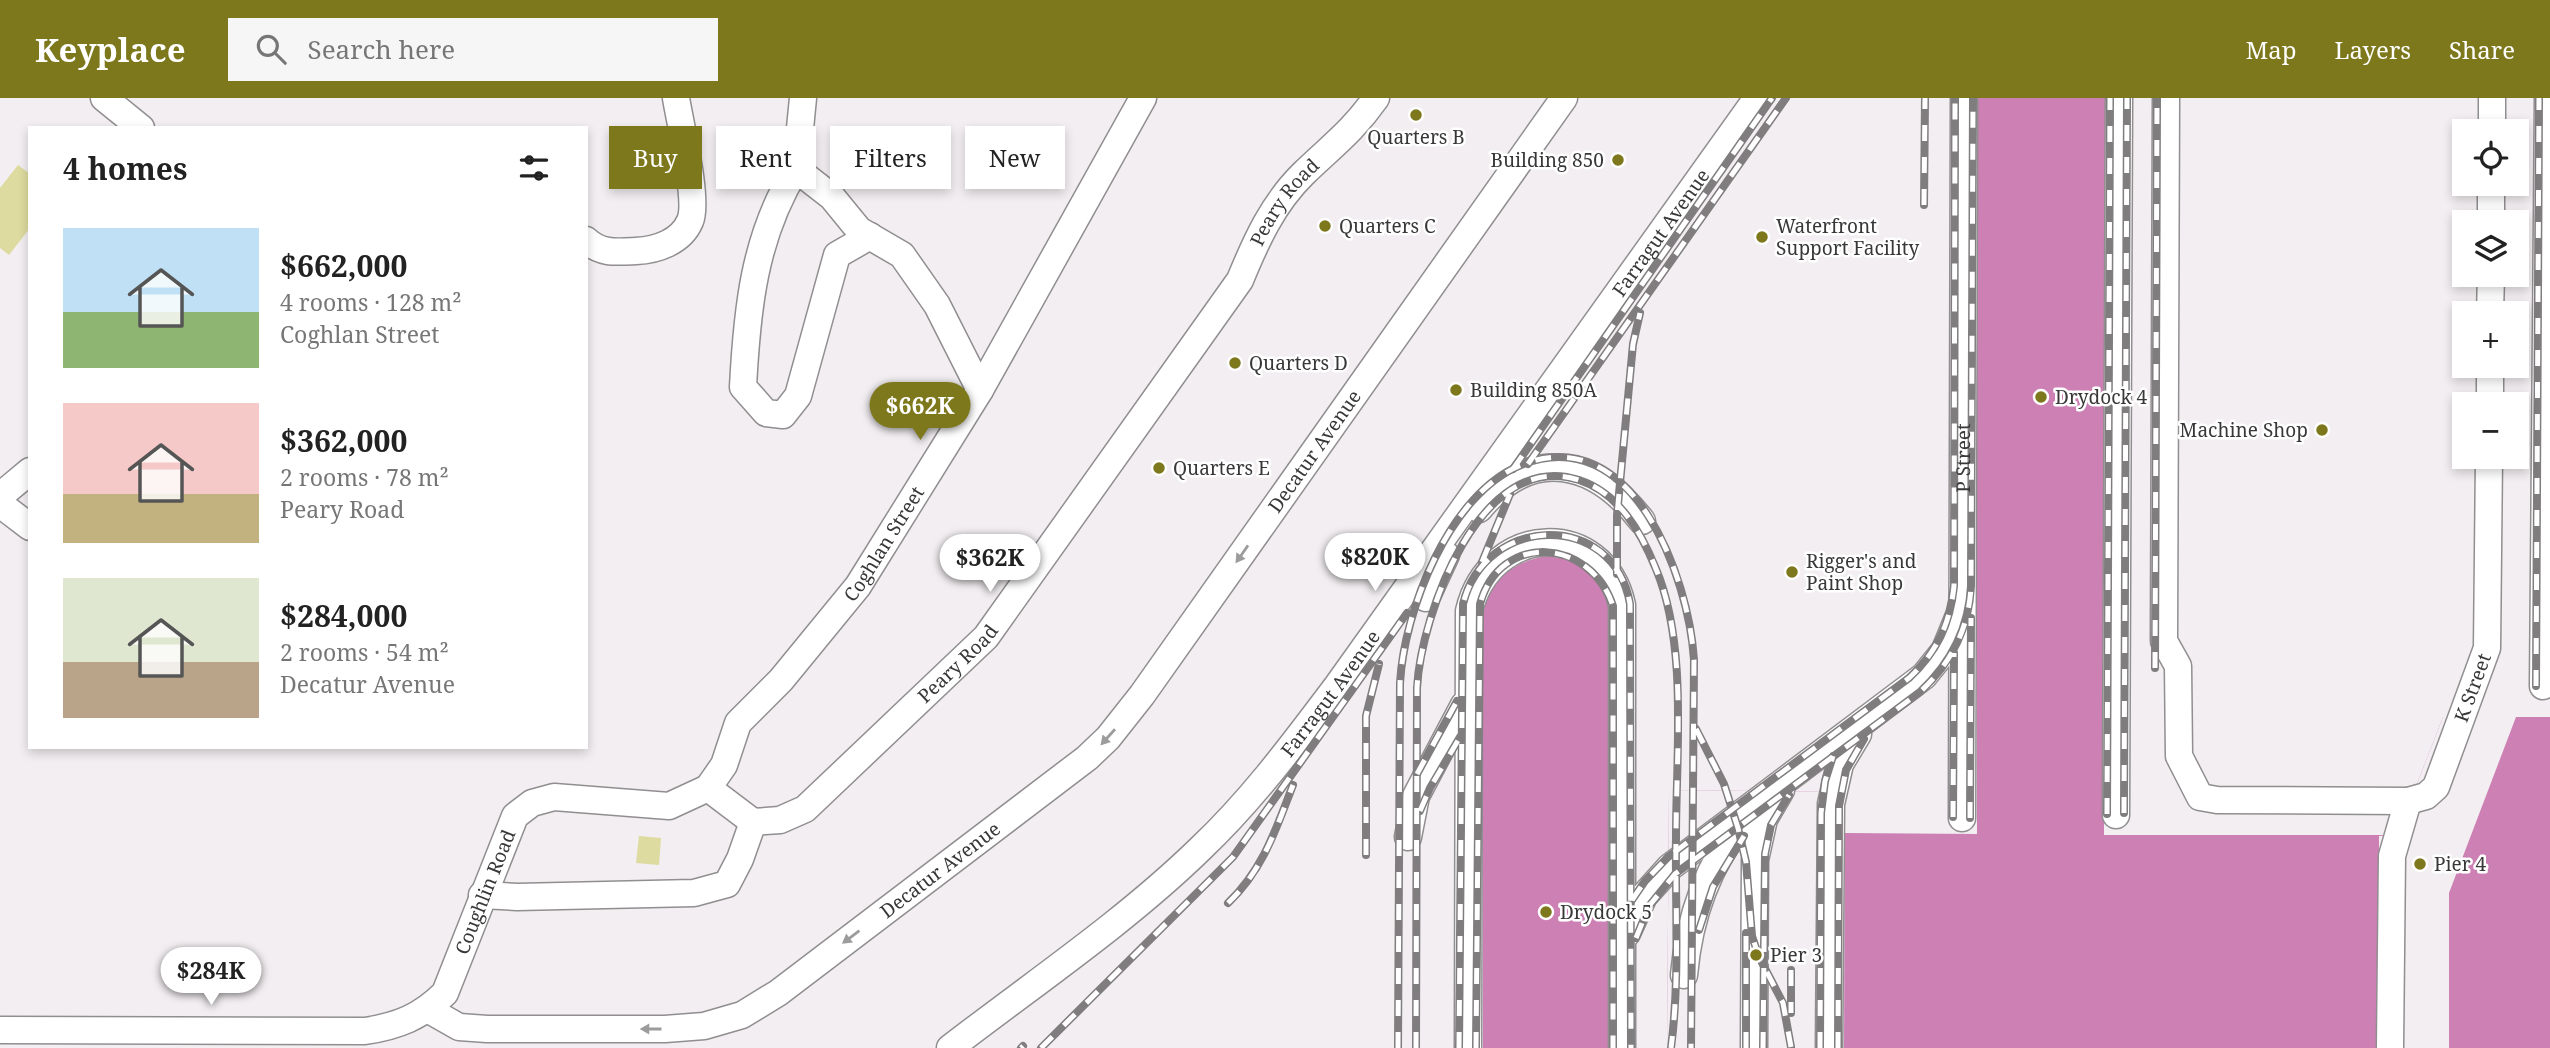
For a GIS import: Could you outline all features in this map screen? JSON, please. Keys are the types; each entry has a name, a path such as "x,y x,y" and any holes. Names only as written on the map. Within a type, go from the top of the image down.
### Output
{"street":[{"path":"104,98 139,126"},
{"path":"588,241 604,252 651,250 676,240 691,220 692,194 677,98"},
{"path":"800,126 803,98"},
{"name":"Coghlan Street","path":"708,788 724,765 737,723 781,680 858,586 980,390 1143,98"},
{"name":"Peary Road","path":"752,822 780,820 805,809 986,637 1240,281 1260,233 1284,197 1304,173 1345,138 1376,98"},
{"name":"Decatur Avenue","path":"429,1010 459,1027 487,1029 665,1029 704,1026 743,1015 799,977 1101,744 1142,695 1564,98"},
{"name":"Farragut Avenue","path":"950,1048 1163,882 1218,831 1270,775 1418,591 1499,458 1756,98"},
{"name":"P Street","path":"1962,818 1964,98"},
{"path":"2116,815 2119,98"},
{"path":"2166,98 2164,640 2178,666 2179,756 2200,797 2217,800 2408,801 2392,856 2390,1048"},
{"path":"2492,98 2492,119"},
{"path":"2543,686 2548,98"},
{"path":"816,185 832,197 859,230 902,255 937,306 980,390"},
{"path":"784,189 777,201 757,258 747,316 743,387 766,413 783,415 798,396 837,255 870,236"},
{"path":"1478,511 1499,458"},
{"path":"1418,591 1489,497 1515,478 1538,469 1565,467 1590,474 1610,486 1642,521"},
{"name":"K Street","path":"2408,801 2426,796 2441,778 2487,648 2489,469"},
{"path":"0,496 28,473"},
{"path":"0,504 28,525"},
{"path":"1468,1048 1469,611 1477,585 1497,560 1525,545 1552,543 1577,548 1604,569 1617,587 1623,616 1622,1048"},
{"path":"1623,948 1635,912 1657,879 1924,676 1945,650 1959,613 1963,579"},
{"path":"1408,837 1416,796 1461,716 1469,681"},
{"path":"1829,1048 1833,789 1843,756 1879,710"},
{"path":"1684,975 1689,932 1710,873 1738,828 1788,779"},
{"path":"1754,1048 1756,846 1768,810 1788,779"},
{"path":"482,895 640,894 714,889 727,884 740,859 752,822 708,788"},
{"name":"Coughlin Road","path":"429,1010 445,993 515,816 532,803 554,797 669,806 708,788"},
{"path":"0,1030 365,1031 396,1026 429,1010"}],"shaded area":[{"path":"1976,98 2106,98 2104,835 2397,835 2443,717 2550,717 2550,1048 1667,1048 1669,790 1845,792 1845,833 1977,834"},
{"path":"18,165 28,172 28,231 9,255 0,248 0,188"},
{"name":"Drydock 5","path":"1546,556 1571,561 1590,574 1604,593 1611,618 1609,1048 1483,1048 1483,615 1490,592 1504,575 1523,563"},
{"path":"639,836 661,838 659,865 636,863"}],"pier":[{"name":"Pier 4","path":"2443,717 2516,717 2449,893 2449,1048 2379,1048 2379,836 2397,835"},
{"name":"Pier 3","path":"1669,790 1845,792 1844,1048 1667,1048"}],"railway":[{"path":"1513,469 1772,98"},
{"path":"1528,464 1786,98"},
{"path":"1924,205 1925,98"},
{"path":"1632,900 1645,881 1668,857 1909,678 1927,658 1945,625 1954,586 1955,98"},
{"path":"1636,938 1649,906 1675,874 1920,692 1941,669 1962,631 1967,617 1971,586 1973,98"},
{"path":"2107,814 2110,98"},
{"path":"2124,813 2127,98"},
{"path":"2155,668 2157,98"},
{"path":"2536,686 2539,98"},
{"path":"1617,574 1617,515 1633,344 1640,313"},
{"path":"1398,1048 1400,683 1410,623 1435,558 1472,501 1495,480 1521,465 1560,457 1595,465 1624,485 1648,515 1667,550 1681,589 1690,626 1694,660 1691,1048"},
{"path":"1416,1048 1417,688 1421,657 1430,620 1462,545 1485,513 1512,489 1544,477 1579,480 1606,494 1617,504 1643,541 1666,599 1673,631 1678,700 1676,969 1671,1048"},
{"path":"1482,562 1510,494"},
{"path":"1459,1048 1463,604 1476,574 1496,553 1521,540 1549,535 1576,539 1600,552 1619,573 1630,604 1631,1048"},
{"path":"1476,1048 1480,604 1491,580 1506,564 1525,555 1546,552 1567,556 1586,567 1602,583 1613,606 1613,1048"},
{"path":"1041,1048 1233,857 1407,613"},
{"path":"1970,818 1971,618"},
{"path":"1953,817 1954,653"},
{"path":"1366,855 1366,716 1379,664"},
{"path":"1417,774 1457,701"},
{"path":"1696,729 1724,784 1738,828 1746,862 1752,936 1759,957 1783,1003 1791,1047"},
{"path":"1420,811 1430,788 1460,737"},
{"path":"1838,1048 1839,806 1846,770 1864,739"},
{"path":"1820,1048 1821,813 1825,781 1833,756"},
{"path":"1228,903 1251,877 1259,863 1293,785"},
{"path":"1763,1048 1765,854 1771,825 1789,795"},
{"path":"1699,930 1713,887 1744,836"},
{"path":"1746,933 1746,1048"},
{"path":"1791,970 1791,1013"}],"place":[{"name":"Quarters B","path":"1416,115"},
{"name":"Building 850","path":"1618,160"},
{"name":"Quarters C","path":"1325,226"},
{"name":"Waterfront Support Facility","path":"1762,237"},
{"name":"Quarters D","path":"1235,363"},
{"name":"Building 850A","path":"1456,390"},
{"name":"Drydock 4","path":"2041,397"},
{"name":"Machine Shop","path":"2322,430"},
{"name":"Quarters E","path":"1159,468"},
{"name":"Rigger's and Paint Shop","path":"1792,572"},
{"name":"Pier 4","path":"2420,864"},
{"name":"Drydock 5","path":"1546,912"},
{"name":"Pier 3","path":"1756,955"}]}
